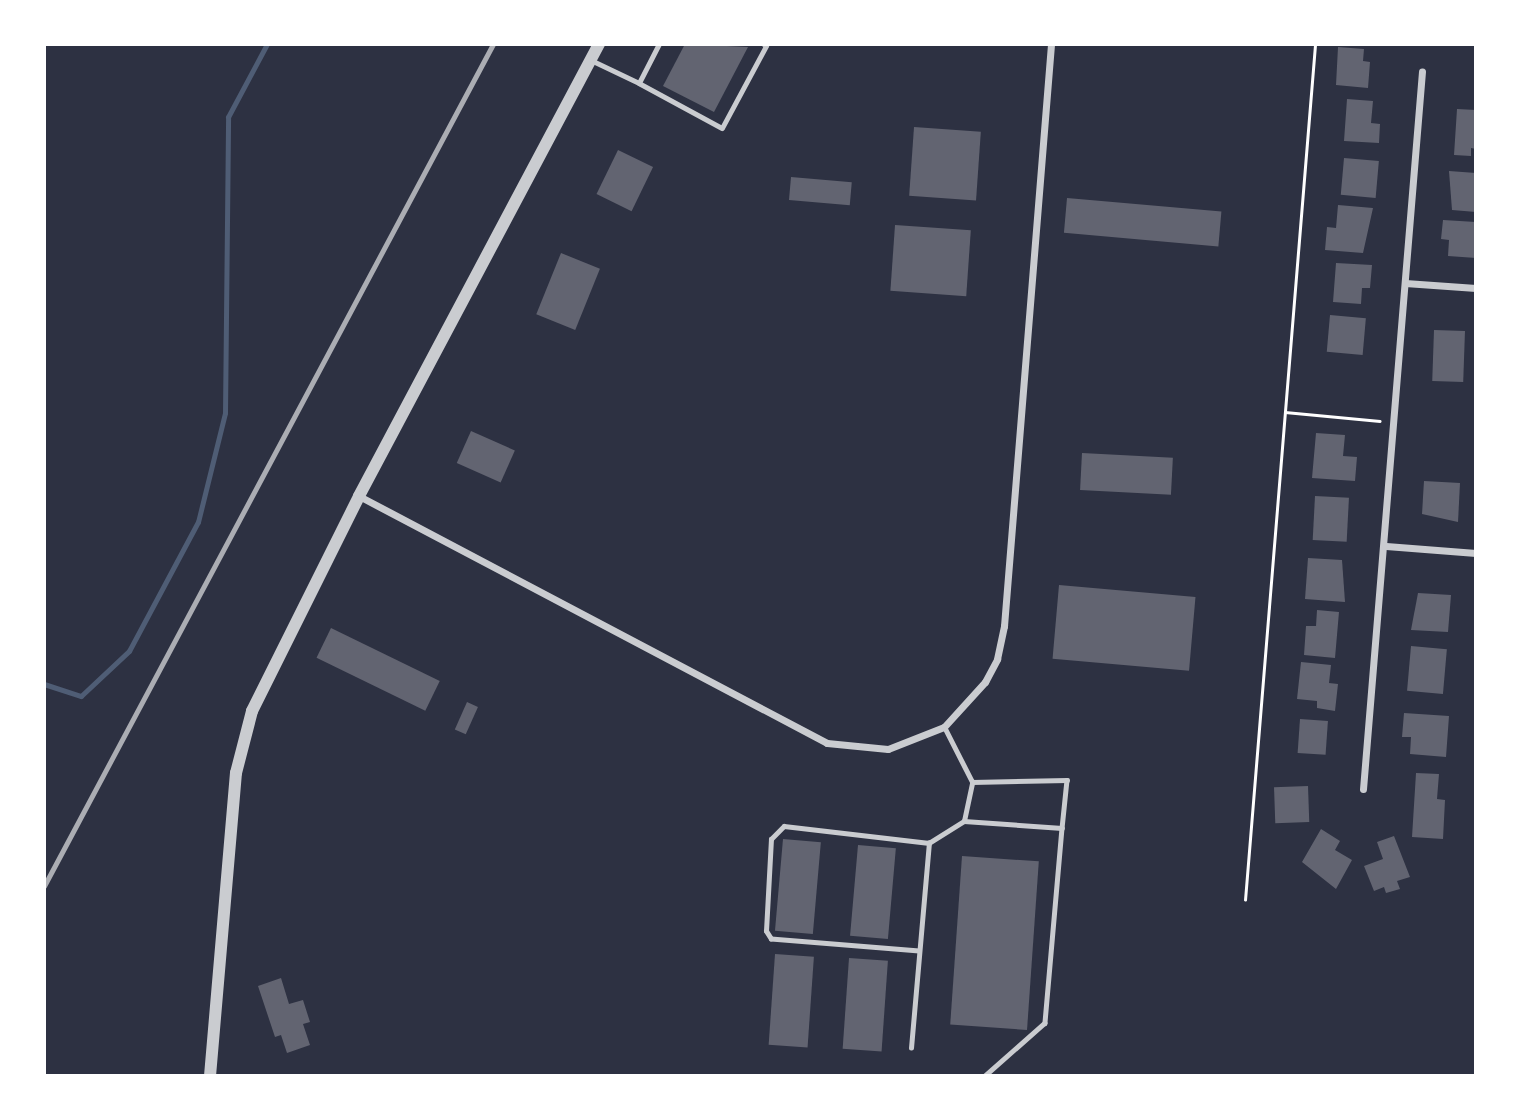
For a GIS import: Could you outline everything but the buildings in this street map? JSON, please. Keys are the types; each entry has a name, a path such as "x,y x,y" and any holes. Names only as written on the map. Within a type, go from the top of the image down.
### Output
{"street":[{"path":"210,1076 241,742 252,711 359,496 599,44"},
{"path":"359,496 827,743 888,749 944,727 960,715 998,659 1004,626 1051,44"},
{"path":"1363,789 1386,546 1422,71"},
{"path":"1405,283 1476,288"},
{"path":"1386,546 1476,553"}],"lane":[{"path":"639,83 659,44"},
{"path":"590,60 722,128 766,46 762,44"},
{"path":"944,727 972,782 964,821"},
{"path":"972,782 1067,780 1045,1023 985,1076"},
{"path":"919,951 771,939 766,931 771,839 784,826 929,843 964,821 1062,828"},
{"path":"911,1048 929,843"}],"path":[{"path":"1245,900 1315,44"},
{"path":"1285,412 1380,421"}],"waterway":[{"path":"44,684 81,696 129,651 198,522 225,413 228,117 267,44"}],"railway":[{"path":"44,886 493,44"}]}
